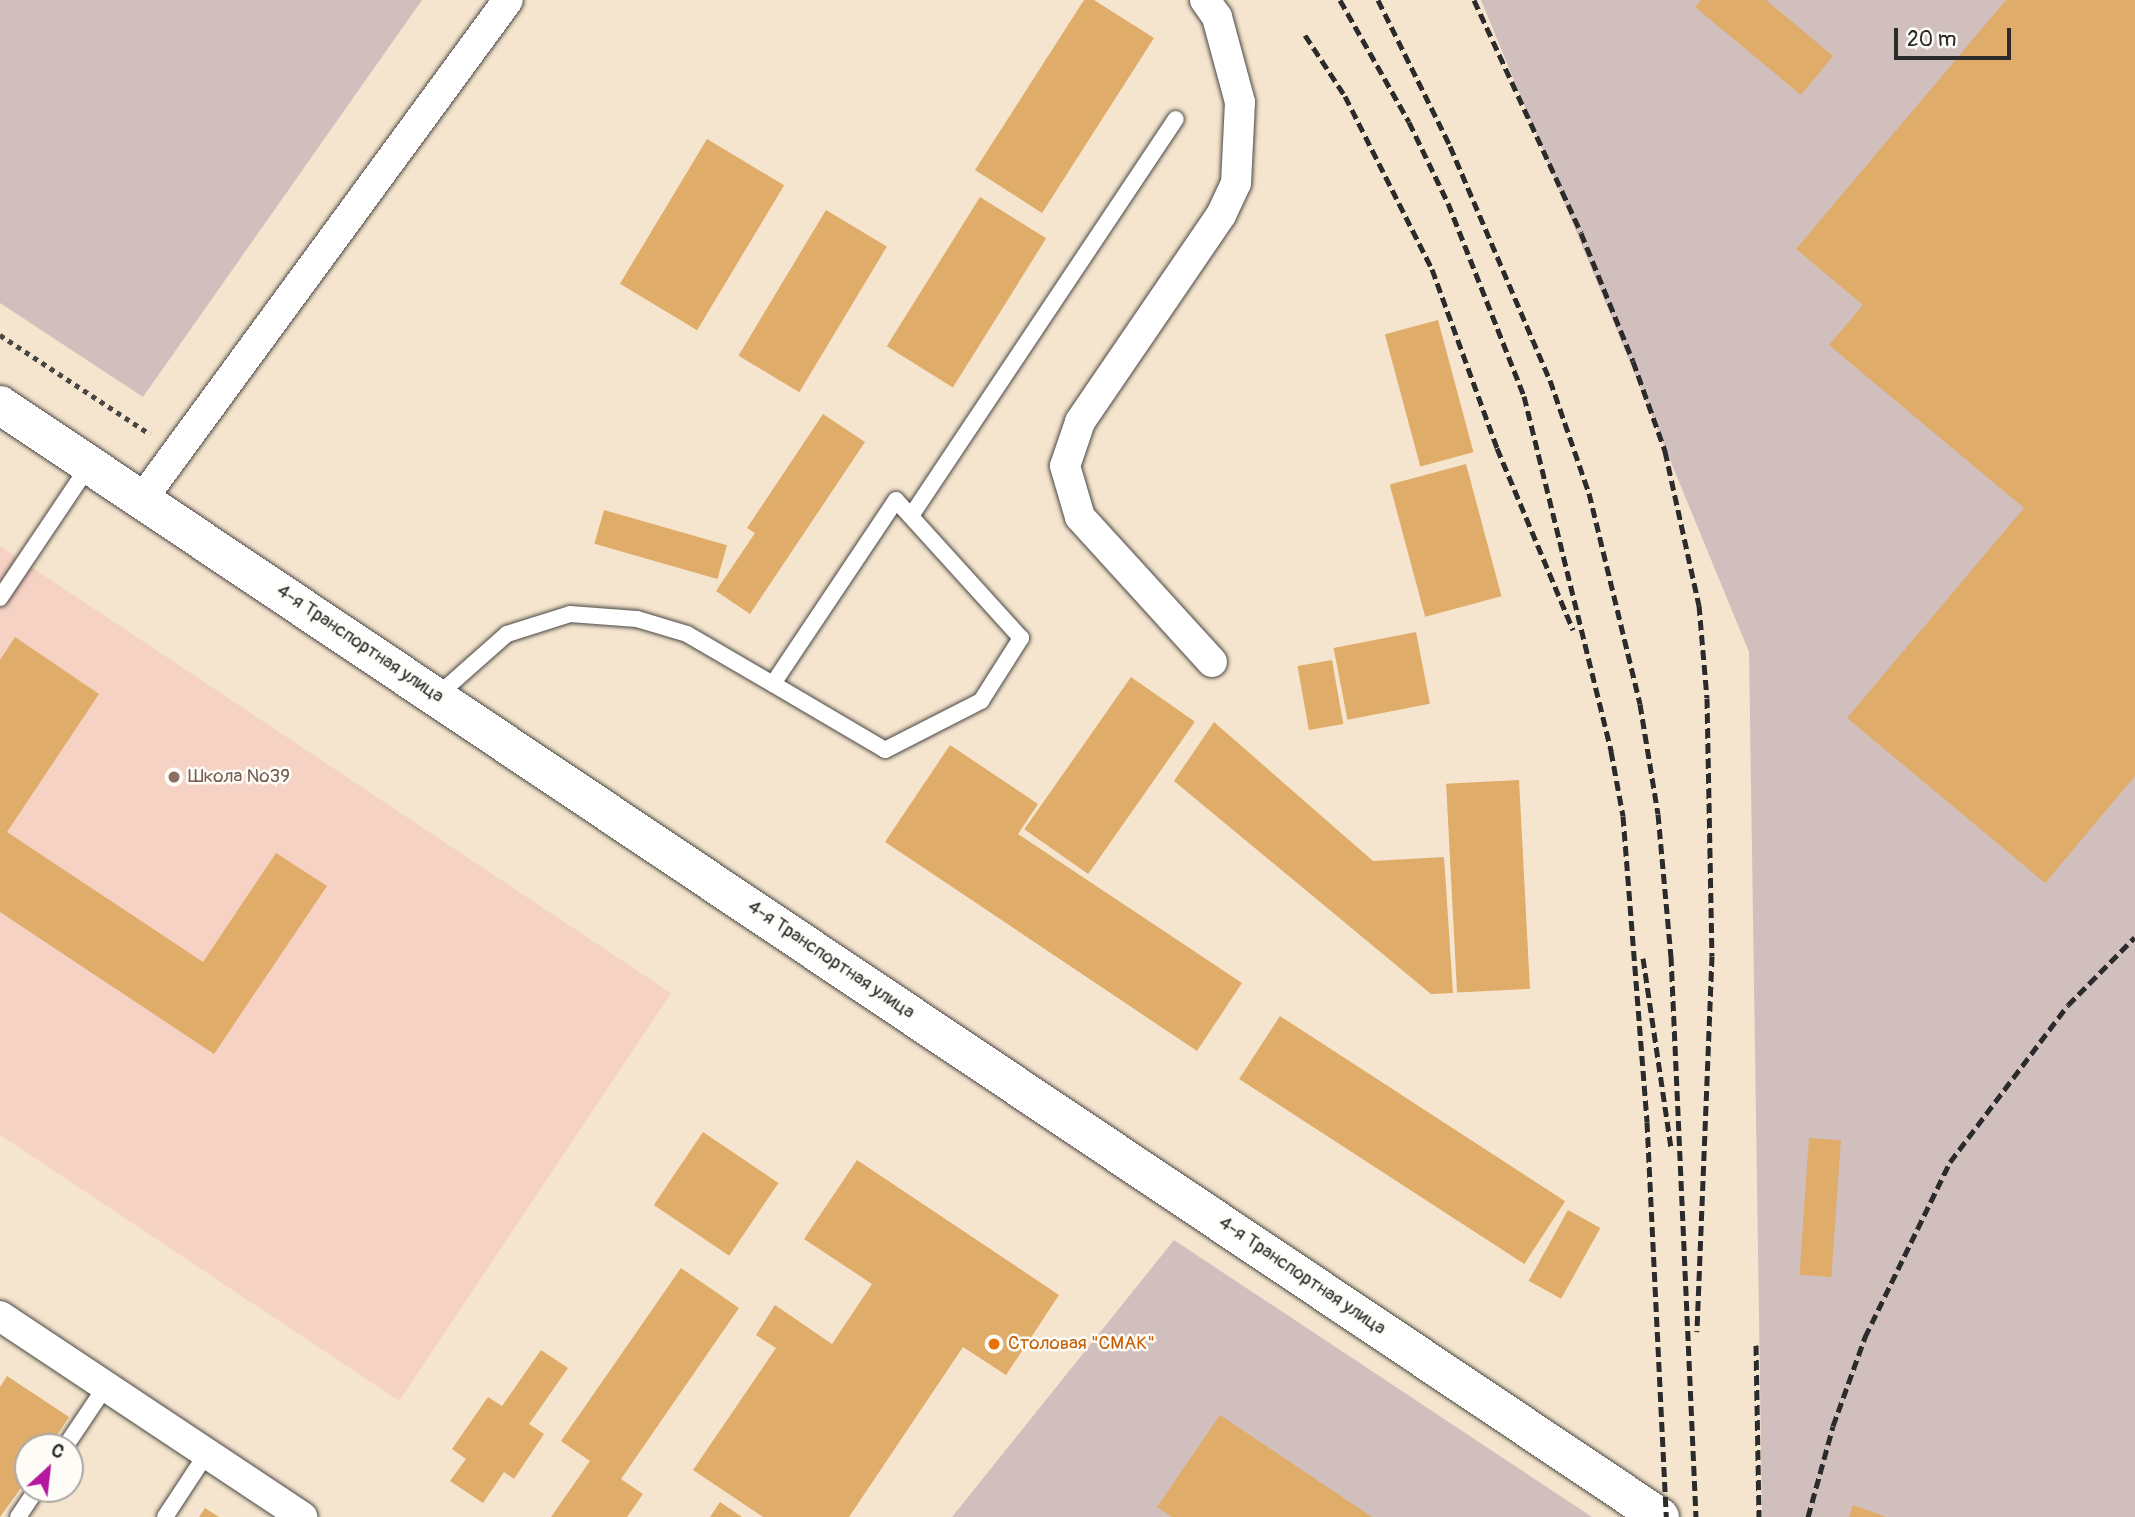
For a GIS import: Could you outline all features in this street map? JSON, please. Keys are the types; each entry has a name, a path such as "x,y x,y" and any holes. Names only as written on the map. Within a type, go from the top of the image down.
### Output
{"main road":[{"name":"4-я Транспортная улица","path":"0,405 438,695 1660,1517"}],"street":[{"path":"143,498 508,0"},
{"path":"1205,0 1217,17 1240,102 1236,183 1221,215 1080,422 1065,466 1080,517 1212,662"},
{"path":"0,1315 302,1517"}],"lane":[{"path":"911,516 1176,120"},
{"path":"0,598 90,464"},
{"path":"438,695 508,634 570,614 637,619 687,634 886,750 981,701 1021,638 896,500 773,684"},
{"path":"74,1433 106,1386"},
{"path":"165,1517 207,1454"}],"path":[{"path":"0,335 177,452"}],"shaded area":[{"path":"0,0 422,0 143,397 0,303"},
{"path":"1481,0 2135,0 2135,1517 1762,1517 1749,652"},
{"name":"Школа №39","path":"0,546 671,993 399,1401 0,1135"},
{"path":"1174,1240 1592,1517 952,1517"}],"building":[{"path":"1084,0 1094,0 1154,38 1042,213 975,170"},
{"path":"1701,0 1766,0 1833,56 1801,95 1695,7"},
{"path":"2006,0 2135,0 2135,776 2045,883 1847,718 2024,508 1829,345 1863,305 1796,249"},
{"path":"707,139 784,185 697,330 620,284"},
{"path":"980,197 1046,238 953,388 887,346"},
{"path":"826,210 887,247 799,392 738,356"},
{"path":"1438,320 1473,452 1420,467 1385,334"},
{"path":"823,414 865,442 750,614 716,591 755,533 747,528"},
{"path":"1466,464 1501,596 1425,617 1390,484"},
{"path":"604,510 727,545 717,579 594,544"},
{"path":"1416,632 1430,704 1347,720 1334,648"},
{"path":"15,637 99,694 7,832 203,962 276,853 327,886 214,1054 0,912 0,660"},
{"path":"1332,660 1343,724 1309,730 1298,666"},
{"path":"1131,677 1195,722 1088,874 1024,829"},
{"path":"1214,722 1373,861 1444,857 1453,993 1431,994 1174,781"},
{"path":"950,745 1038,804 1018,834 1242,983 1197,1051 885,842"},
{"path":"1519,780 1530,989 1457,993 1446,784"},
{"path":"1280,1016 1565,1201 1524,1264 1239,1079"},
{"path":"703,1132 778,1183 729,1256 654,1205"},
{"path":"1809,1138 1841,1140 1831,1277 1799,1275"},
{"path":"857,1160 1059,1295 1006,1375 963,1347 849,1517 763,1517 693,1470 776,1348 756,1335 775,1305 832,1344 872,1284 804,1239"},
{"path":"1568,1210 1600,1228 1561,1299 1529,1281"},
{"path":"681,1268 739,1308 621,1479 643,1494 627,1517 551,1517 590,1461 561,1441"},
{"path":"541,1350 568,1368 529,1424 544,1434 514,1479 504,1472 483,1503 450,1481 466,1459 452,1449 488,1397 502,1406"},
{"path":"7,1376 69,1417 58,1433 14,1433 14,1498 0,1517 0,1387"},
{"path":"1220,1415 1372,1517 1172,1517 1157,1507"},
{"path":"720,1502 742,1517 710,1517"},
{"path":"1853,1505 1886,1517 1849,1517"},
{"path":"205,1508 219,1517 199,1517"}],"railway":[{"path":"1340,0 1409,122 1448,203 1524,396 1611,751 1623,816 1647,1122 1666,1517"},
{"path":"1378,0 1450,146 1550,380 1589,493 1640,704 1658,814 1671,956 1696,1517"},
{"path":"1474,0 1581,233 1633,361 1665,451 1699,605 1707,698 1712,956 1697,1332"},
{"path":"1305,35 1345,96 1432,269 1497,448 1573,630"},
{"path":"1808,1517 1833,1426 1865,1337 1950,1162 2068,1005 2135,937"},
{"path":"1643,958 1671,1148"},
{"path":"1756,1345 1759,1517"}],"place":[{"name":"Школа №39","path":"174,777"},
{"name":"Столовая \"СМАК\"","path":"994,1344"}]}
